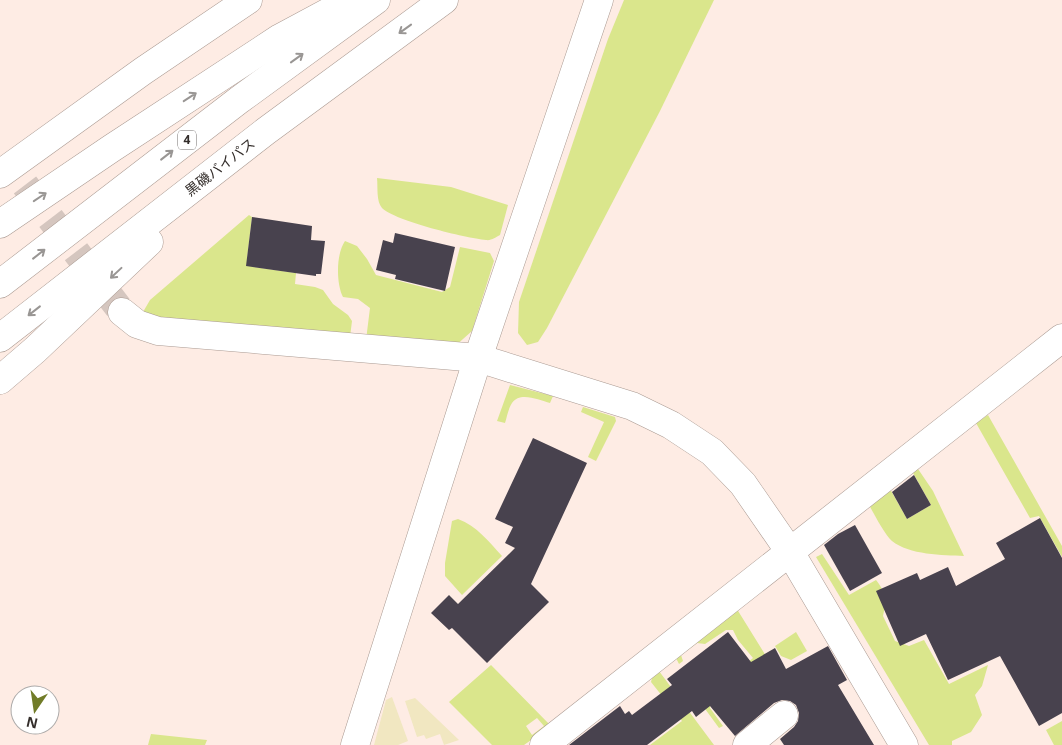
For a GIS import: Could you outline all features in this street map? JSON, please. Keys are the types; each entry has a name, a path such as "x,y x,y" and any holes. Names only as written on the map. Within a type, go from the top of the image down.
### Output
{"main road":[{"path":"12,175 143,71 248,0"},
{"path":"0,224 280,38 351,0"},
{"name":"4","path":"0,284 239,100 376,0"},
{"name":"黒磯バイパス","path":"0,338 266,131 444,0"},
{"path":"355,745 478,358 599,0"},
{"path":"0,380 42,343 266,131"},
{"path":"122,312 137,324 158,331 478,358 632,406 671,424 712,452 743,484 790,552 904,745"},
{"path":"544,745 1062,338"},
{"path":"747,745 784,715"}],"green space":[{"path":"624,0 714,0 660,111 547,328 538,342 527,345 518,333 519,302 608,39"},
{"path":"377,178 451,187 508,205 500,235 488,240 463,236 431,228 389,213 380,205"},
{"path":"249,215 252,217 247,259 254,267 296,273 295,284 323,290 333,304 348,315 352,321 350,337 162,320 143,312 150,300"},
{"path":"345,241 357,246 376,275 442,292 450,287 460,247 490,253 494,261 472,331 454,347 366,340 370,308 358,299 343,297 339,284 340,253"},
{"path":"510,385 553,396 550,403 530,397 515,399 505,423 497,421"},
{"path":"583,407 615,417 616,421 596,461 588,457 604,422 581,412"},
{"path":"988,415 1062,546 1062,557 1039,516 1030,518 976,423"},
{"path":"916,466 933,491 964,556 917,552 899,546 886,534 869,505 890,489 907,519 931,505 912,471"},
{"path":"458,519 477,530 502,556 462,595 445,576 445,563 452,521"},
{"path":"822,554 849,595 876,580 885,597 883,616 895,641 909,646 924,640 949,684 988,665 982,686 975,695 982,715 971,732 952,741 952,745 929,745 816,557"},
{"path":"735,606 787,690 711,702 710,708 723,726 719,728 700,702 753,658 738,640 733,630 726,630 705,644 697,643 681,655 683,661 679,664 674,654 716,627 714,621"},
{"path":"796,632 807,651 791,660 781,656 775,646"},
{"path":"491,665 551,726 524,745 492,745 449,702","holes":["537,718 544,726 532,735 526,726"]},
{"path":"659,671 714,745 650,745 682,721 651,682 653,674"},
{"path":"1062,721 1062,745 1054,745 1046,730"},
{"path":"151,734 207,740 205,745 148,745"}],"sand":[{"path":"392,697 408,741 398,745 374,745 386,700"},
{"path":"415,698 459,740 444,745 440,734 426,739 424,735 417,737 405,701"}],"building":[{"path":"252,217 312,226 311,240 325,241 321,274 316,274 316,276 246,266"},
{"path":"395,233 455,247 445,291 395,279 396,275 376,270 383,240 393,243"},
{"path":"533,438 587,463 531,584 549,602 487,663 452,628 449,630 431,613 449,595 458,604 515,548 505,543 513,527 495,519"},
{"path":"914,475 931,505 907,519 892,492"},
{"path":"1040,518 1062,558 1062,713 1039,726 1000,656 948,680 926,634 900,646 876,591 917,573 920,580 948,567 956,586 1005,559 996,543"},
{"path":"855,525 882,573 850,591 824,545 838,534"},
{"path":"728,632 751,662 775,648 786,669 828,646 847,680 838,685 874,745 784,745 780,739 794,727 798,721 799,713 796,705 790,701 782,700 774,703 735,736 710,706 696,717 692,711 647,745 569,745 620,706 625,714 629,711 632,715 672,685 667,679"}],"tunnel":[{"path":"25,185 122,312"}]}
